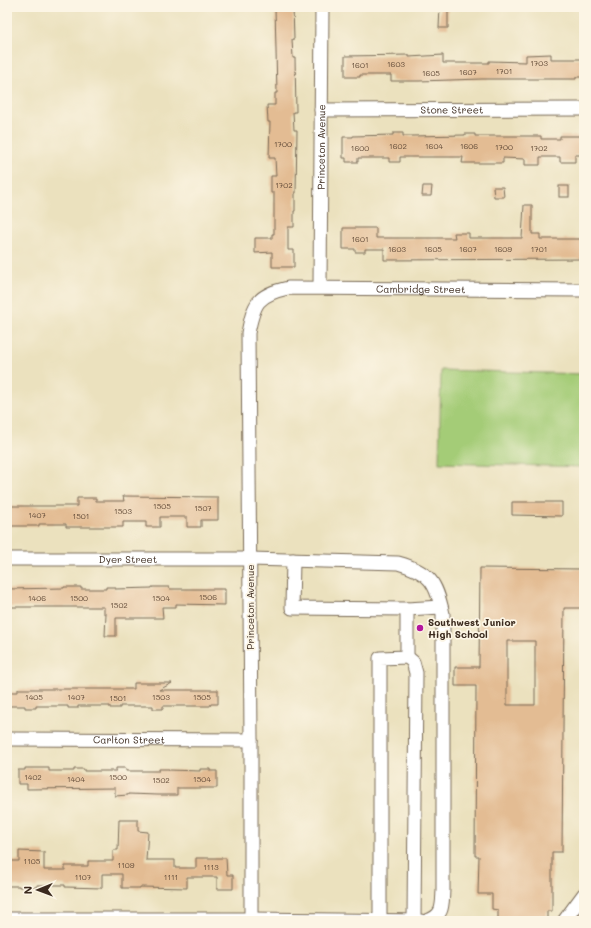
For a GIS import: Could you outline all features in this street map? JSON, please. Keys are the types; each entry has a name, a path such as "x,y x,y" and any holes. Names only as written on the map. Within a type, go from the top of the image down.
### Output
{"street":[{"name":"Princeton Avenue","path":"320,287 322,7"},
{"name":"Stone Street","path":"321,110 584,109"},
{"name":"Cambridge Street","path":"261,298 272,291 288,288 320,287 584,290"},
{"name":"Princeton Avenue","path":"251,920 248,333 252,313 261,298"},
{"name":"Dyer Street","path":"7,559 250,559 398,563 414,568 428,576 438,593 443,614 443,890 441,911 435,918 427,921"},
{"path":"293,560 292,608 407,609 441,607"},
{"path":"407,609 407,657"},
{"path":"380,920 380,658 407,657 414,662 416,673 414,921"},
{"name":"Carlton Street","path":"7,739 251,740"},
{"path":"564,921 584,894"},
{"path":"7,920 421,921"}],"green space":[{"path":"441,370 584,374 584,467 439,463"}],"building":[{"path":"275,7 293,7 294,39 292,39 293,58 295,58 296,112 293,112 294,130 297,130 296,193 294,227 288,227 288,250 294,250 294,267 272,267 272,252 255,253 255,238 272,238 272,234 274,234 274,193 271,193 271,176 276,176 275,158 269,158 270,122 268,122 267,105 275,105 275,93 277,93"},
{"path":"440,7 448,7 448,28 439,28"},
{"path":"551,54 551,59 584,59 584,77 576,77 576,79 391,81 391,75 360,75 360,77 345,77 345,56 409,55 409,57 443,55 443,63 489,63 489,61 526,62 526,55"},
{"path":"393,133 403,133 403,136 475,134 475,136 541,136 541,139 560,139 560,136 584,136 584,155 575,155 575,162 560,162 560,157 540,157 540,165 525,165 525,159 503,158 503,163 462,163 463,157 400,157 400,162 389,162 389,158 358,158 358,162 346,162 346,158 343,158 343,137 393,135"},
{"path":"423,186 432,186 431,196 422,196"},
{"path":"559,186 569,186 569,197 559,197"},
{"path":"493,187 503,187 504,197 494,197"},
{"path":"524,205 532,205 532,234 540,234 540,239 584,239 584,259 384,260 384,249 365,249 365,252 355,252 355,249 343,249 343,228 376,228 376,238 455,238 454,233 469,233 469,238 522,238"},
{"path":"123,496 218,497 218,520 201,520 201,527 187,527 187,517 160,517 160,527 146,527 146,522 123,522 123,527 66,527 66,524 7,526 7,506 77,506 77,498 96,498 96,501 124,501"},
{"path":"512,502 562,502 562,516 512,515"},
{"path":"480,568 584,569 584,608 564,608 562,852 552,852 552,911 547,911 547,921 498,921 498,910 492,909 492,894 478,894 479,856 475,856 476,686 455,686 455,667 479,667","holes":["507,641 535,641 535,705 507,705"]},
{"path":"81,587 81,589 106,589 106,587 115,587 115,589 169,587 170,589 225,589 225,605 176,604 176,607 162,607 163,618 116,618 116,636 105,636 106,614 104,614 104,607 7,607 7,589"},
{"path":"134,683 172,683 159,690 218,690 218,704 211,704 210,706 163,706 163,709 153,709 153,706 120,706 120,708 110,708 110,706 78,706 78,708 68,708 68,706 36,706 36,708 25,708 25,706 7,706 7,692 18,692 18,689 134,689"},
{"path":"25,768 49,768 49,771 74,771 74,769 84,769 84,771 116,771 116,768 126,768 126,771 159,771 159,769 169,769 200,771 200,769 210,769 210,771 217,771 217,788 177,788 177,795 128,794 115,796 115,788 27,789 27,784 18,784 18,770 25,770"},
{"path":"119,820 138,820 138,831 148,832 146,860 175,860 175,868 196,868 196,858 226,858 227,875 233,875 233,889 217,889 217,877 187,877 187,888 122,888 122,874 102,874 102,888 65,887 65,885 37,885 37,887 7,886 7,861 19,861 19,851 44,852 44,870 65,870 65,866 88,866 88,861 113,861 113,850 118,850"}],"place":[{"name":"Southwest Junior High School","path":"420,628"}]}
